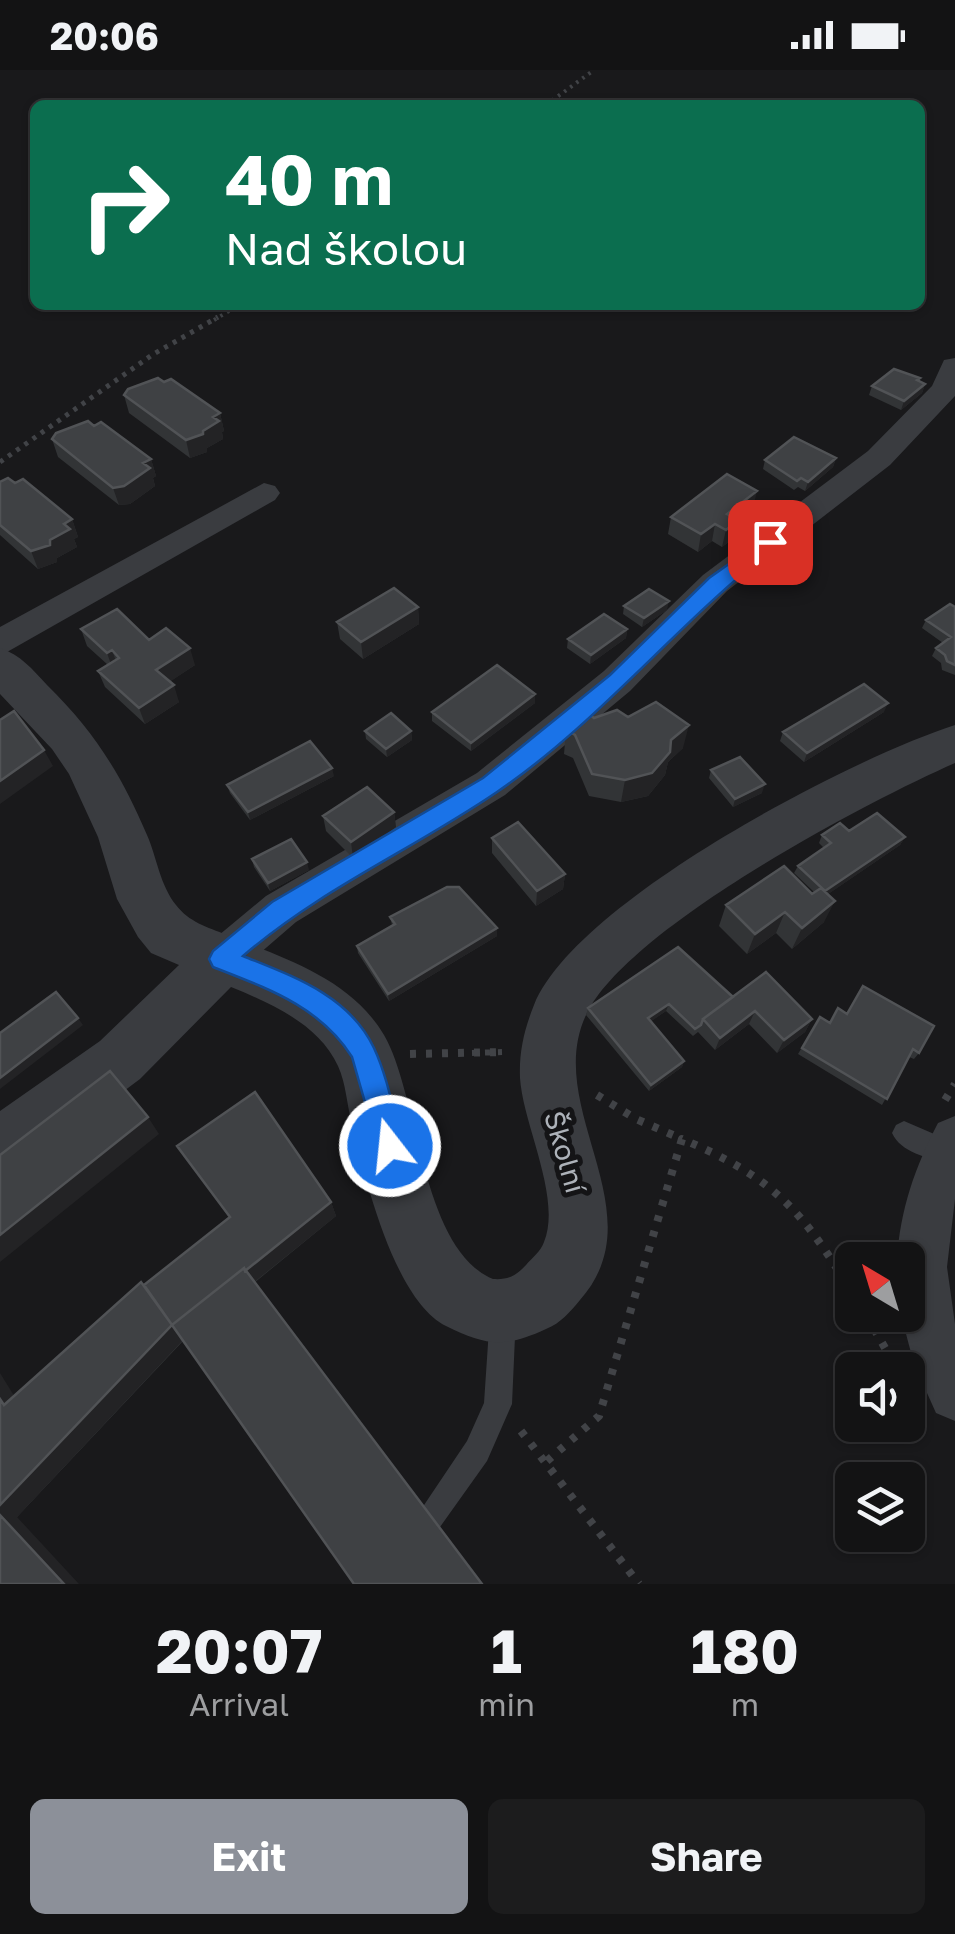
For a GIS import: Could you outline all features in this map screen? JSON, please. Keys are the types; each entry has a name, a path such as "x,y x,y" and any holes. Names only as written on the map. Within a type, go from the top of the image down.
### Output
{"street":[{"path":"0,1147 120,1060 222,959 281,909 491,784 617,681 716,583 879,458 944,388 954,366"},
{"path":"0,644 264,494"},
{"path":"0,665 69,736 89,765 122,836 143,899 170,936 298,990 321,1004 353,1036 364,1053 402,1192 430,1260 462,1301 488,1312 504,1312"},
{"name":"Školní","path":"504,1312 524,1307 552,1287 572,1258 580,1231 578,1198 552,1114 549,1065 560,1008 596,958 635,925 803,814 878,775 955,743"},
{"path":"936,1141 919,1281 940,1369 955,1394"}],"lane":[{"path":"430,1517 477,1451 498,1404 504,1312"}],"path":[{"path":"553,100 594,70"},
{"path":"0,462 152,354 229,310"},
{"path":"364,1053 522,1051 636,1119 740,1165 787,1203 825,1246 835,1263"},
{"path":"548,1461 600,1416 682,1139"},
{"path":"498,1404 548,1461 639,1584"}],"building":[{"path":"894,369 920,378 917,380 925,384 904,401 872,386"},
{"path":"158,378 164,382 171,379 220,413 213,417 219,421 203,434 186,440 124,395 128,389"},
{"path":"88,421 94,426 101,422 151,459 143,463 150,468 124,486 113,488 52,439 56,433"},
{"path":"794,437 836,458 808,482 801,478 797,481 765,460"},
{"path":"727,474 757,491 727,514 738,520 726,530 715,524 701,534 671,517"},
{"path":"8,478 15,483 23,479 72,519 64,524 70,529 50,540 50,545 31,551 0,525 0,482"},
{"path":"394,588 418,607 361,642 337,622"},
{"path":"649,589 669,601 644,618 624,606"},
{"path":"950,604 955,607 955,665 936,648 951,637 926,620"},
{"path":"117,609 149,640 166,628 190,648 156,670 174,685 139,708 98,671 119,658 112,650 107,653 81,629"},
{"path":"604,614 627,629 591,655 568,639"},
{"path":"497,665 535,694 471,743 432,712"},
{"path":"864,684 888,703 807,753 783,732"},
{"path":"656,702 689,725 671,740 670,752 652,773 625,780 592,774 575,735 566,730 589,714 594,718 617,710 628,717"},
{"path":"14,711 44,750 0,781 0,720"},
{"path":"391,713 411,731 386,749 365,731"},
{"path":"310,741 332,768 248,812 227,785"},
{"path":"740,757 765,784 735,799 711,770"},
{"path":"367,787 394,812 351,842 323,816"},
{"path":"877,813 905,837 825,891 798,866 831,843 822,835 840,823 849,831"},
{"path":"518,822 565,874 537,891 492,838"},
{"path":"291,839 307,862 268,883 252,859"},
{"path":"784,866 812,894 821,888 835,901 802,928 785,912 755,934 726,905"},
{"path":"447,887 459,887 497,928 388,994 357,946 395,924 390,917"},
{"path":"678,947 733,997 695,1029 669,1004 648,1018 684,1061 651,1085 588,1008"},
{"path":"766,972 812,1019 784,1040 755,1011 720,1038 703,1019"},
{"path":"863,986 934,1026 919,1053 913,1049 887,1099 802,1048 820,1017 830,1023 838,1008 847,1014"},
{"path":"56,992 78,1018 0,1078 0,1033"},
{"path":"110,1071 148,1117 0,1235 0,1155"},
{"path":"255,1092 331,1202 172,1325 144,1285 230,1217 177,1146"},
{"path":"244,1268 482,1584 354,1584 172,1325"},
{"path":"141,1282 172,1325 0,1505 0,1399 4,1405"},
{"path":"0,1515 64,1584 0,1584"}],"route":[{"path":"390,1146 364,1053 353,1036 321,1004 298,990 222,959 281,909 491,784 617,681 716,583 770,542"}]}
